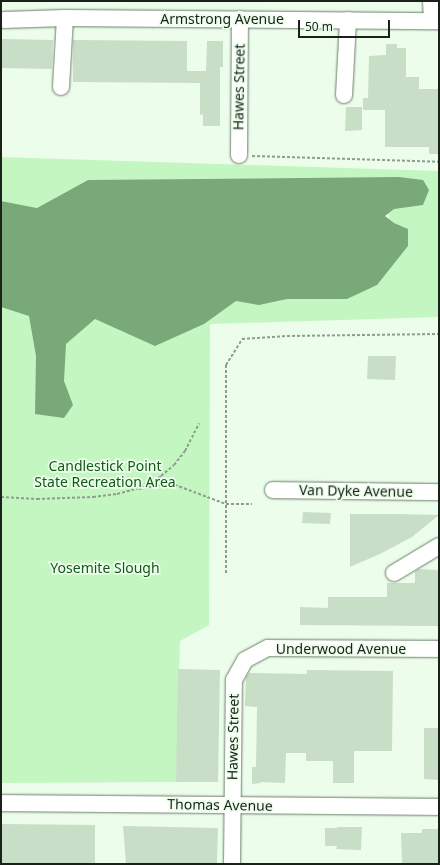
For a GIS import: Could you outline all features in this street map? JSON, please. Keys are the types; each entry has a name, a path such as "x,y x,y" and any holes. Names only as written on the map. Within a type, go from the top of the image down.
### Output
{"street":[{"path":"432,1 436,21"},
{"path":"61,86 65,18"},
{"name":"Armstrong Avenue","path":"4,20 65,18 436,21"},
{"name":"Hawes Street","path":"238,155 240,19"},
{"path":"344,95 348,20"},
{"name":"Van Dyke Avenue","path":"272,490 439,492"},
{"path":"394,573 439,546"},
{"name":"Underwood Avenue","path":"245,660 268,648 439,649"},
{"name":"Hawes Street","path":"232,864 234,680 245,660"},
{"name":"Thomas Avenue","path":"1,803 439,807"}],"path":[{"path":"238,155 439,162"},
{"path":"226,573 226,365 242,339 287,336 439,334"},
{"path":"136,489 160,476 174,465 185,451 198,423"},
{"path":"1,497 37,499 93,497 117,494 170,483 226,504 252,504"}],"green space":[{"name":"Candlestick Point State Recreation Area","path":"1,157 439,171 439,317 210,324 209,625 180,641 176,782 1,783 1,307 4,308 390,229 385,185 88,180 37,208 1,201"}],"shaded area":[{"path":"399,177 423,180 429,190 423,205 394,209 385,216 394,223 408,229 408,246 377,285 347,299 287,299 259,305 236,301 204,324 155,346 95,319 66,344 64,381 73,405 64,418 35,414 36,356 29,316 1,307 1,201 37,208 88,180"}],"building":[{"path":"1,39 53,40 52,69 1,68"},
{"path":"73,40 187,41 187,71 206,71 207,41 223,41 223,67 220,67 220,126 203,126 203,114 200,115 200,83 73,82"},
{"path":"386,44 397,44 397,48 406,48 406,77 419,77 419,89 439,89 439,154 429,154 429,147 385,147 385,110 363,110 363,98 368,98 369,56 386,55"},
{"path":"346,107 362,107 362,130 345,131"},
{"path":"368,356 396,356 395,380 367,379"},
{"path":"303,512 331,513 330,524 302,523"},
{"path":"350,514 439,515 412,537 380,554 350,567"},
{"path":"419,569 439,570 439,626 300,625 300,607 328,608 328,597 387,597 387,583 415,583 415,571"},
{"path":"178,669 220,670 218,782 176,782"},
{"path":"307,670 393,671 392,751 354,751 354,783 333,783 333,761 306,761 306,753 286,753 285,783 261,782 252,784 252,767 256,767 257,707 245,706 246,677 249,673 307,674"},
{"path":"424,728 439,728 439,780 424,779"},
{"path":"1,824 95,825 95,864 1,864"},
{"path":"123,826 218,828 217,864 126,864"},
{"path":"362,827 361,850 336,849 337,846 325,846 325,828"},
{"path":"422,829 439,829 439,864 402,864 401,833 422,833"}],"park label":[{"name":"Yosemite Slough","path":"105,568"}]}
